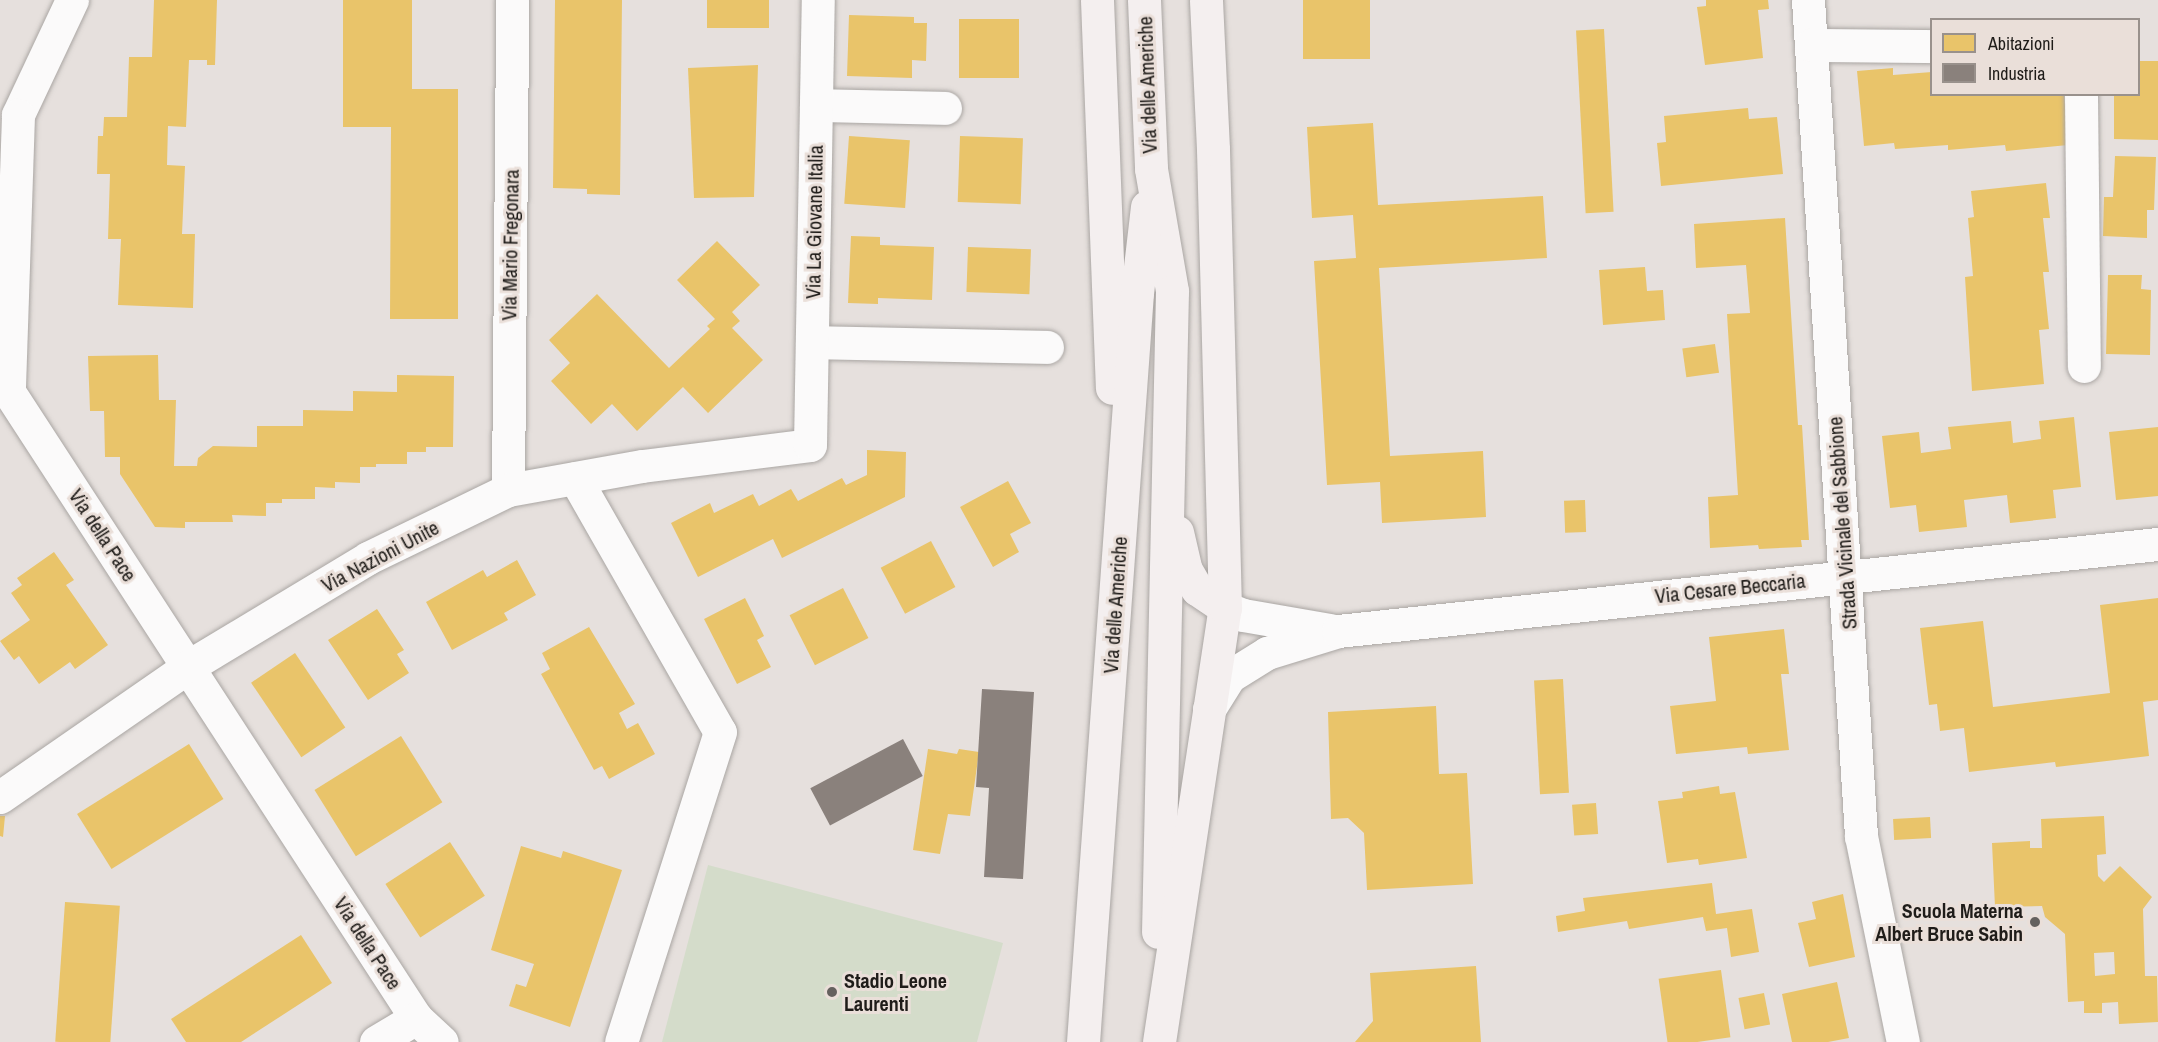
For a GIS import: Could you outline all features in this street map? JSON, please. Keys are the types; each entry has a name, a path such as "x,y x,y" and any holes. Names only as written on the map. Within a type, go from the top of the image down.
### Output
{"main road":[{"path":"1096,0 1119,561"},
{"name":"Via delle Americhe","path":"1144,0 1151,169 1172,291 1157,1042"},
{"path":"1157,1042 1225,608 1213,148 1206,0"},
{"name":"Via delle Americhe","path":"1083,1042 1137,293 1151,169"},
{"path":"1168,489 1186,570 1197,589 1225,608"}],"street":[{"name":"Via della Pace","path":"72,0 18,116 9,393 189,666 416,1018 442,1042"},
{"name":"Via Mario Fregonara","path":"508,490 512,0"},
{"name":"Via La Giovane Italia","path":"810,445 818,0"},
{"name":"Strada Vicinale del Sabbione","path":"1808,0 1861,836 1903,1042"},
{"path":"1811,45 1930,46"},
{"path":"2081,96 2084,366"},
{"path":"816,105 945,108"},
{"path":"812,342 1047,347"},
{"name":"Via Nazioni Unite","path":"0,797 189,666 368,558 508,490 642,466 810,445"},
{"path":"575,478 720,732 621,1042"},
{"name":"Via Cesare Beccaria","path":"1209,709 1230,676 1266,653 1338,631 1845,575 2158,544"},
{"name":"Via Cesare Beccaria","path":"1225,608 1243,615 1338,631"},
{"path":"376,1042 416,1018"}],"green space":[{"name":"Stadio Leone Laurenti","path":"708,865 1003,943 977,1042 662,1042"}],"building: Abitazioni":[{"path":"154,0 217,0 215,65 207,65 207,60 189,60 186,127 168,126 167,165 185,166 182,234 195,234 193,308 118,305 121,239 108,239 110,174 97,174 98,136 103,136 104,117 127,117 129,57 152,57"},
{"path":"343,0 412,0 412,89 458,89 458,319 390,319 391,127 343,127"},
{"path":"555,0 622,0 620,195 587,194 587,189 553,188"},
{"path":"707,0 769,0 769,28 707,28"},
{"path":"1303,0 1370,0 1370,59 1303,59"},
{"path":"1706,0 1768,0 1769,9 1758,10 1763,58 1705,65 1697,7 1706,6"},
{"path":"849,15 914,17 914,23 927,23 926,61 912,60 912,78 847,76"},
{"path":"959,19 1019,19 1019,78 959,78"},
{"path":"1604,29 1614,212 1586,213 1576,30"},
{"path":"2140,61 2158,61 2158,140 2114,139 2114,96 2140,96"},
{"path":"758,65 754,197 694,198 688,68"},
{"path":"1893,68 1893,75 1930,72 1930,96 2064,96 2068,145 2006,151 2005,145 1948,150 1948,145 1895,149 1894,143 1864,146 1857,71"},
{"path":"1748,108 1749,119 1777,117 1783,174 1661,186 1657,143 1666,142 1664,116"},
{"path":"1373,123 1378,205 1543,196 1547,258 1379,268 1390,456 1483,451 1486,517 1382,523 1380,482 1327,485 1314,261 1356,258 1353,215 1312,218 1307,127"},
{"path":"849,136 910,140 905,208 844,204"},
{"path":"960,136 1023,138 1021,204 958,202"},
{"path":"2115,156 2156,157 2154,210 2147,210 2147,238 2103,236 2104,197 2113,197"},
{"path":"2046,183 2050,218 2043,218 2049,272 2043,272 2049,329 2039,330 2044,384 1972,391 1965,277 1973,276 1968,218 1974,217 1971,191"},
{"path":"1785,218 1798,425 1802,425 1809,540 1801,540 1802,547 1759,549 1758,545 1710,548 1708,497 1738,495 1727,314 1750,313 1746,265 1696,268 1694,224"},
{"path":"851,236 880,237 880,245 934,247 932,300 878,298 878,304 848,303"},
{"path":"717,241 760,285 732,312 740,321 732,328 763,360 708,413 683,387 637,431 612,404 591,424 551,381 570,363 549,340 597,294 669,368 710,329 707,326 715,319 677,280"},
{"path":"968,247 1031,249 1029,294 966,292"},
{"path":"1645,267 1647,291 1663,290 1665,320 1603,325 1599,270"},
{"path":"2108,275 2142,275 2141,289 2151,290 2150,355 2106,354"},
{"path":"1715,344 1719,373 1686,377 1682,349"},
{"path":"158,355 159,400 176,400 174,466 197,466 198,458 213,446 257,447 257,426 303,426 303,410 353,411 353,391 397,392 397,375 454,376 453,447 426,447 426,452 407,452 407,464 376,464 376,467 360,467 360,483 335,482 335,488 315,487 315,499 282,499 282,503 266,503 266,516 232,515 233,522 185,522 185,528 155,527 120,474 120,457 105,457 104,411 90,411 88,356"},
{"path":"2074,417 2081,487 2053,490 2056,518 2010,523 2007,495 1964,500 1967,527 1919,532 1916,505 1890,508 1882,436 1919,432 1921,453 1951,449 1948,427 2011,421 2013,443 2041,439 2039,421"},
{"path":"2158,427 2158,496 2116,500 2109,432"},
{"path":"867,450 906,452 905,497 782,558 773,539 698,577 671,523 710,503 714,513 753,494 759,506 791,489 798,501 842,478 846,485 867,475"},
{"path":"1008,481 1031,523 1010,534 1019,552 993,567 960,507"},
{"path":"1585,500 1586,532 1565,533 1564,501"},
{"path":"931,541 955,587 905,614 881,568"},
{"path":"54,552 74,580 66,585 108,645 75,669 70,662 39,684 19,656 14,660 0,641 30,620 11,593 22,585 17,578"},
{"path":"517,560 536,595 504,613 508,620 452,650 426,602 483,570 487,577"},
{"path":"843,588 868,638 815,665 790,615"},
{"path":"745,598 764,636 757,640 771,667 737,684 704,619"},
{"path":"2158,598 2158,700 2143,702 2149,756 2056,767 2055,762 1969,772 1964,728 1940,731 1937,704 1929,705 1920,628 1983,621 1993,707 2110,693 2100,605"},
{"path":"377,609 404,650 397,654 409,673 368,700 328,640"},
{"path":"589,627 635,704 619,713 627,729 638,723 655,754 609,779 602,766 594,770 541,674 550,669 542,653"},
{"path":"1784,629 1789,674 1781,674 1789,750 1748,754 1747,747 1676,754 1670,706 1716,701 1709,637"},
{"path":"295,653 345,728 301,757 251,683"},
{"path":"1563,679 1569,793 1540,794 1534,681"},
{"path":"1436,706 1439,774 1467,773 1473,884 1367,890 1364,833 1348,818 1331,819 1328,712"},
{"path":"401,736 442,802 356,856 314,790"},
{"path":"189,744 223,799 112,869 77,814"},
{"path":"928,749 957,754 959,749 979,752 970,816 948,814 940,854 913,850"},
{"path":"1719,786 1720,794 1735,792 1747,858 1699,865 1698,859 1667,863 1658,801 1683,798 1682,792"},
{"path":"1596,803 1598,834 1574,836 1572,805"},
{"path":"0,816 5,816 3,837 0,836"},
{"path":"2104,816 2106,854 2097,855 2098,876 2104,882 2120,866 2152,897 2143,909 2145,976 2157,976 2158,1022 2119,1024 2118,1002 2102,1003 2102,1013 2084,1013 2084,1001 2068,1002 2065,934 2045,917 2042,906 1995,907 1992,843 2030,841 2030,848 2042,848 2041,819","holes":["2114,952 2115,974 2095,976 2094,953"]},
{"path":"1930,817 1931,838 1894,840 1893,819"},
{"path":"450,842 485,896 420,938 385,884"},
{"path":"521,846 561,858 563,851 622,870 570,1027 509,1006 516,984 526,987 534,964 491,950"},
{"path":"1712,883 1716,914 1752,909 1759,952 1731,957 1727,928 1706,931 1703,917 1629,929 1627,921 1558,932 1556,916 1585,911 1583,898"},
{"path":"1843,894 1855,957 1809,967 1798,923 1816,919 1812,902"},
{"path":"65,902 120,906 110,1042 55,1042"},
{"path":"301,935 332,983 241,1042 186,1042 171,1019"},
{"path":"1476,966 1481,1042 1355,1042 1373,1021 1370,973"},
{"path":"1721,970 1730,1037 1697,1042 1667,1042 1659,979"},
{"path":"1837,982 1849,1038 1828,1042 1792,1042 1782,994"},
{"path":"1764,993 1770,1024 1745,1029 1738,998"}],"building: Industria":[{"path":"982,689 1034,692 1023,879 984,877 989,788 976,787"},
{"path":"903,739 923,776 830,825 810,788"}],"place":[{"name":"Scuola Materna Albert Bruce Sabin","path":"2035,922"},
{"name":"Stadio Leone Laurenti","path":"832,992"}]}
